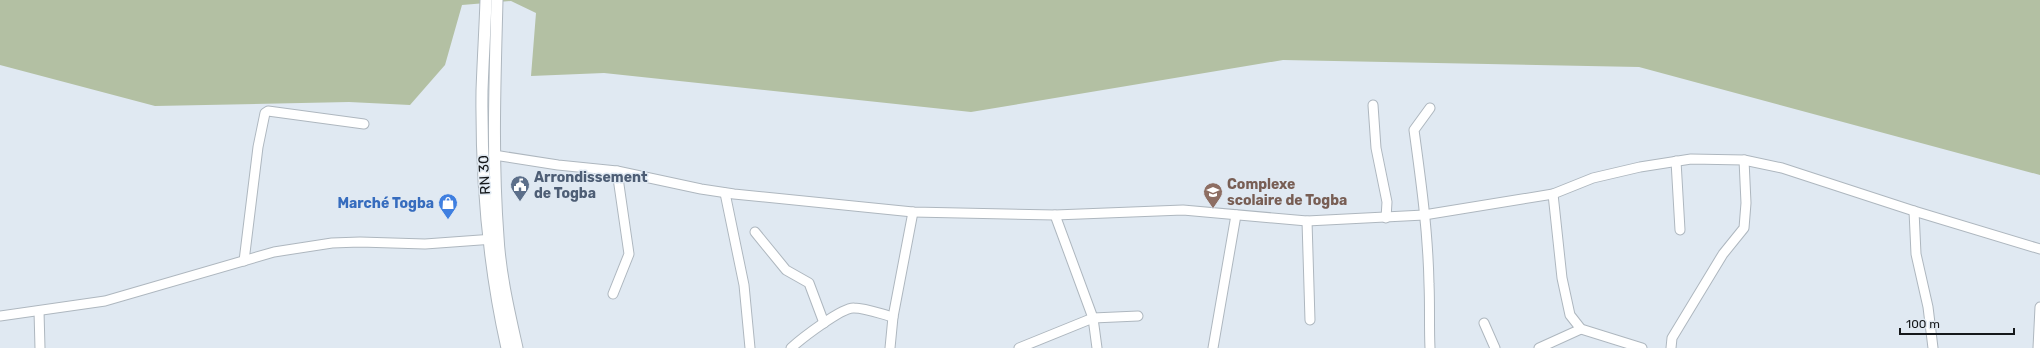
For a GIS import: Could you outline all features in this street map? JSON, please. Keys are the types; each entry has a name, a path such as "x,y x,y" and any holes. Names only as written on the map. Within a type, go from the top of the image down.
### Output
{"main road":[{"name":"RN 30","path":"491,3 494,155 493,239 517,348"},
{"name":"RN 30","path":"491,3 482,91 483,154 493,239 497,306 507,348"}],"street":[{"path":"1373,105 1376,148 1387,202 1386,218"},
{"path":"1430,108 1414,130 1422,179 1429,284 1428,318 1430,348"},
{"path":"244,261 257,154 265,113 268,111 364,124"},
{"path":"494,155 558,165 617,171 726,193 913,212 1055,215 1183,210 1307,220 1386,218 1424,215 1553,194 1593,178 1640,167 1691,159 1744,160 1782,168 1914,211 2040,249"},
{"path":"1670,348 1672,338 1723,254 1744,228 1746,203 1744,160"},
{"path":"1676,161 1680,230"},
{"path":"613,294 629,254 617,171"},
{"path":"726,193 744,286 750,348"},
{"path":"1553,194 1566,296 1570,315 1581,329 1642,348"},
{"path":"1914,211 1916,254 1928,307 1933,348"},
{"path":"890,348 893,318 913,212"},
{"path":"1055,215 1093,318 1097,348"},
{"path":"1213,348 1236,215"},
{"path":"1307,220 1310,320"},
{"path":"755,232 786,270 808,283 824,323"},
{"path":"0,316 105,301 274,252 332,243 360,242 425,244 493,239"},
{"path":"2038,348 2040,307"},
{"path":"791,348 824,323 846,310 854,308 893,318"},
{"path":"40,311 40,348"},
{"path":"1019,348 1093,318 1138,316"},
{"path":"1484,323 1495,348"},
{"path":"1539,348 1581,329"}],"green space":[{"path":"0,0 2040,0 2040,175 1639,67 1283,60 971,112 604,73 531,76 536,13 511,1 462,5 445,65 410,105 349,102 155,106 0,65"}],"place":[{"name":"Arrondissement de Togba","path":"520,202"},
{"name":"Complexe scolaire de Togba","path":"1213,209"},
{"name":"Marché Togba","path":"448,220"}]}
